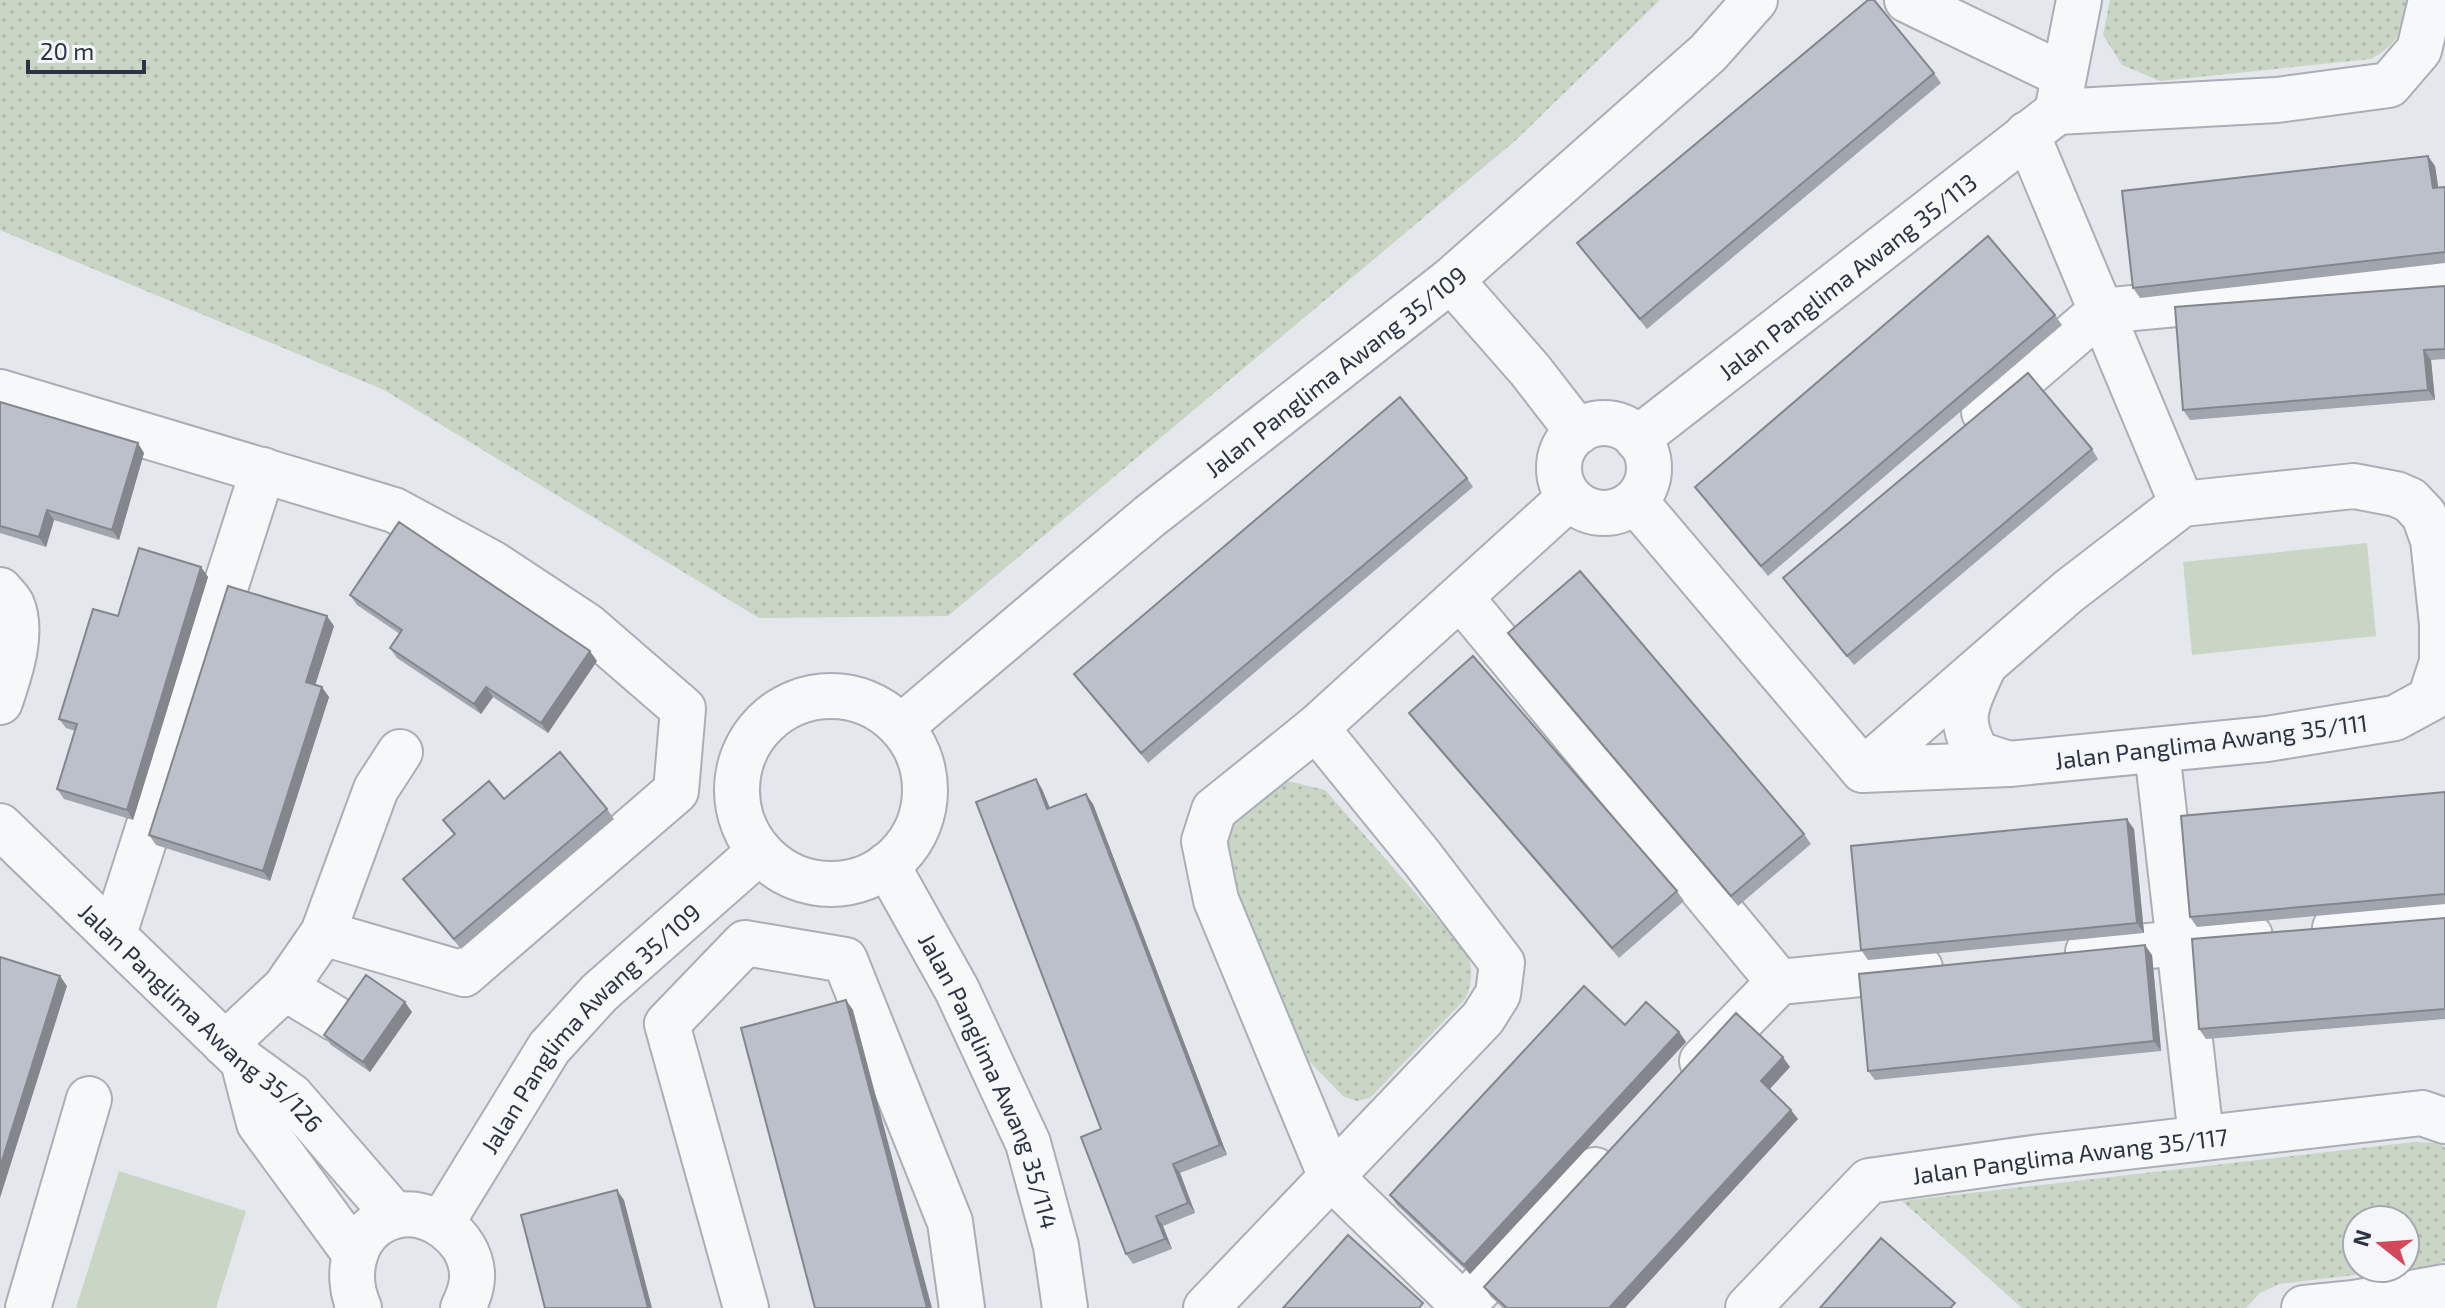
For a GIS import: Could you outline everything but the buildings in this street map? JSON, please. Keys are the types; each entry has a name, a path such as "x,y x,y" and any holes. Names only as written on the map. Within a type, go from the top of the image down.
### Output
{"street":[{"name":"Jalan Panglima Awang 35/109","path":"902,726 1150,516 1451,280 1708,53 1755,0"},
{"path":"1907,0 2049,107 2277,100 2389,85 2419,50 2431,0"},
{"path":"1635,501 1863,770 2069,591 2182,504 2101,311 2049,107 2079,0"},
{"name":"Jalan Panglima Awang 35/113","path":"1637,439 2049,107"},
{"path":"1957,436 2101,311 2445,279"},
{"path":"1451,280 1530,370 1578,432"},
{"path":"0,392 394,510 492,563 586,625 683,709 676,791 464,974 323,933"},
{"path":"1615,425 1637,439 1644,449 1648,477 1635,501 1608,514 1593,513 1569,498 1561,484 1559,470 1567,442 1578,432 1589,426 1615,425"},
{"path":"114,934 263,470"},
{"name":"Jalan Panglima Awang 35/111","path":"1863,770 2009,764 2267,739 2395,718 2430,699 2442,662 2442,624 2433,540 2424,515 2410,500 2396,494 2354,486 2182,504"},
{"path":"1569,498 1316,728 1214,810 1204,841 1216,900 1331,1177 1463,1307 1626,1138"},
{"path":"0,590 12,605 16,636 15,655 0,702"},
{"path":"1461,598 1779,982"},
{"path":"1983,668 1965,708 1966,734 1978,754 2009,764"},
{"path":"828,696 858,700 885,713 902,726 921,763 925,795 918,826 901,853 876,874 846,884 814,884 784,873 759,852 744,826 737,796 741,767 753,739 773,716 799,702 828,696"},
{"path":"1206,1308 1483,1018 1498,994 1502,963 1422,858 1316,728"},
{"path":"2157,751 2201,1137"},
{"path":"355,1254 259,1123 234,1053 323,933 376,789 400,752"},
{"name":"Jalan Panglima Awang 35/126","path":"0,826 234,1053 291,1096 395,1216"},
{"name":"Jalan Panglima Awang 35/109","path":"441,1224 549,1048 599,993 759,852"},
{"name":"Jalan Panglima Awang 35/114","path":"887,865 957,990 1028,1143 1056,1246 1065,1308"},
{"path":"2041,957 2445,918"},
{"path":"746,1308 667,1024 745,943 845,960 950,1222 962,1308"},
{"path":"1670,1093 1779,982 1964,964"},
{"path":"285,988 336,1019"},
{"path":"28,1308 89,1099"},
{"name":"Jalan Panglima Awang 35/117","path":"1748,1308 1869,1181 2201,1137 2422,1113 2445,1121"},
{"path":"359,1308 350,1273 355,1254 362,1238 395,1216 422,1217 441,1224 457,1236 467,1253 472,1272 471,1303"},
{"path":"2304,1308 2354,1303 2445,1287"}],"green space":[{"path":"0,0 1660,0 1515,141 948,616 759,618 384,390 0,230"},
{"path":"2110,0 2409,0 2398,36 2388,48 2371,59 2160,81 2122,65 2103,35"},
{"path":"2367,543 2376,636 2192,655 2183,562"},
{"path":"1280,779 1325,790 1469,958 1471,981 1465,999 1370,1098 1357,1101 1343,1096 1306,1058 1292,1031 1230,872 1229,838 1237,816"},
{"path":"2414,1142 2440,1143 2445,1148 2445,1261 2437,1265 2421,1267 2421,1204 2341,1204 2341,1277 2279,1284 2260,1293 2246,1308 2022,1308 1902,1201"},
{"path":"119,1171 246,1211 216,1308 76,1308"}]}
